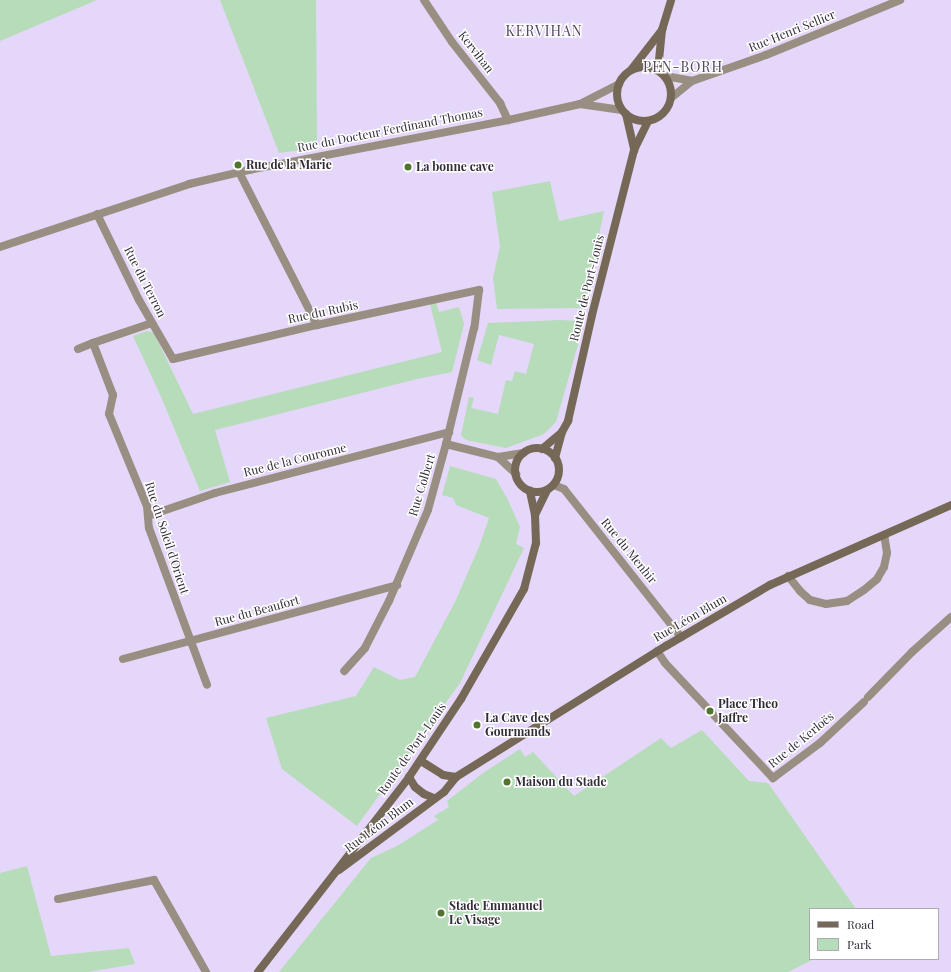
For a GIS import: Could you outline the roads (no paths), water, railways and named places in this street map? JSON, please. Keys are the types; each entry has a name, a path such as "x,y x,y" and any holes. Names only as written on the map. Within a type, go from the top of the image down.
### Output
{"main road":[{"path":"658,70 662,30 671,0"},
{"path":"634,150 624,112 617,96 620,84 662,30"},
{"path":"624,112 636,120 648,121 657,118 666,110 671,98 670,85 658,70 646,67 630,71"},
{"name":"Route de Port-Louis","path":"555,458 562,432 568,421 592,315 634,150 648,121"},
{"name":"Route de Port-Louis","path":"542,449 562,432"},
{"path":"532,449 542,449 550,452 555,458 559,467 558,476 551,488 540,492 530,492 519,482 516,474 516,463 524,453 532,449"},
{"name":"Route de Port-Louis","path":"536,515 551,488"},
{"name":"Route de Port-Louis","path":"258,972 339,870 409,778 462,699 524,589 536,543 536,515 530,492"},
{"name":"Rue Léon Blum","path":"339,870 444,792 456,777 657,651 788,576 951,505"},
{"path":"421,761 443,775 456,777"},
{"name":"Rue Léon Blum","path":"409,778 415,787 424,794 434,798"}],"street":[{"name":"Kervihan","path":"424,0 452,42 500,103 508,120"},
{"name":"Rue Henri Sellier","path":"671,98 692,81 766,55 900,0"},
{"name":"Rue Henri Sellier","path":"664,76 692,81"},
{"name":"Rue du Docteur Ferdinand Thomas","path":"0,247 189,184 239,172 508,120 580,104 620,84"},
{"name":"Rue du Docteur Ferdinand Thomas","path":"580,104 624,112"},
{"path":"239,172 317,325"},
{"name":"Rue du Terron","path":"97,214 173,360"},
{"name":"Rue du Rubis","path":"173,360 317,325 479,290"},
{"name":"Rue Colbert","path":"344,671 365,648 397,585 428,510 446,444 474,328 479,290"},
{"path":"78,349 152,322"},
{"name":"Rue du Soleil d'Orient","path":"94,343 113,395 108,414 147,506 149,528 207,686"},
{"name":"Rue de la Couronne","path":"148,516 215,493 449,432"},
{"path":"446,444 498,457 524,453"},
{"path":"498,457 516,474"},
{"name":"Rue du Menhir","path":"551,488 564,489 681,637"},
{"path":"788,576 800,591 810,600 826,604 846,601 864,590 877,579 884,567 888,553 884,534"},
{"name":"Rue du Beaufort","path":"123,659 397,585"},
{"name":"Rue de Kerloës","path":"657,651 670,668 773,778 820,743 912,652 951,617"},
{"path":"58,899 154,880 206,972"}],"place":[{"name":"Rue de la Marie","path":"238,165"},
{"name":"La bonne cave","path":"408,167"},
{"name":"Place Theo Jaffre","path":"710,711"},
{"name":"La Cave des Gourmands","path":"477,725"},
{"name":"Maison du Stade","path":"507,782"},
{"name":"Stade Emmanuel Le Visage","path":"441,913"}],"district":[{"name":"KERVIHAN","path":"544,31"},
{"name":"PEN-BORH","path":"683,67"}]}
